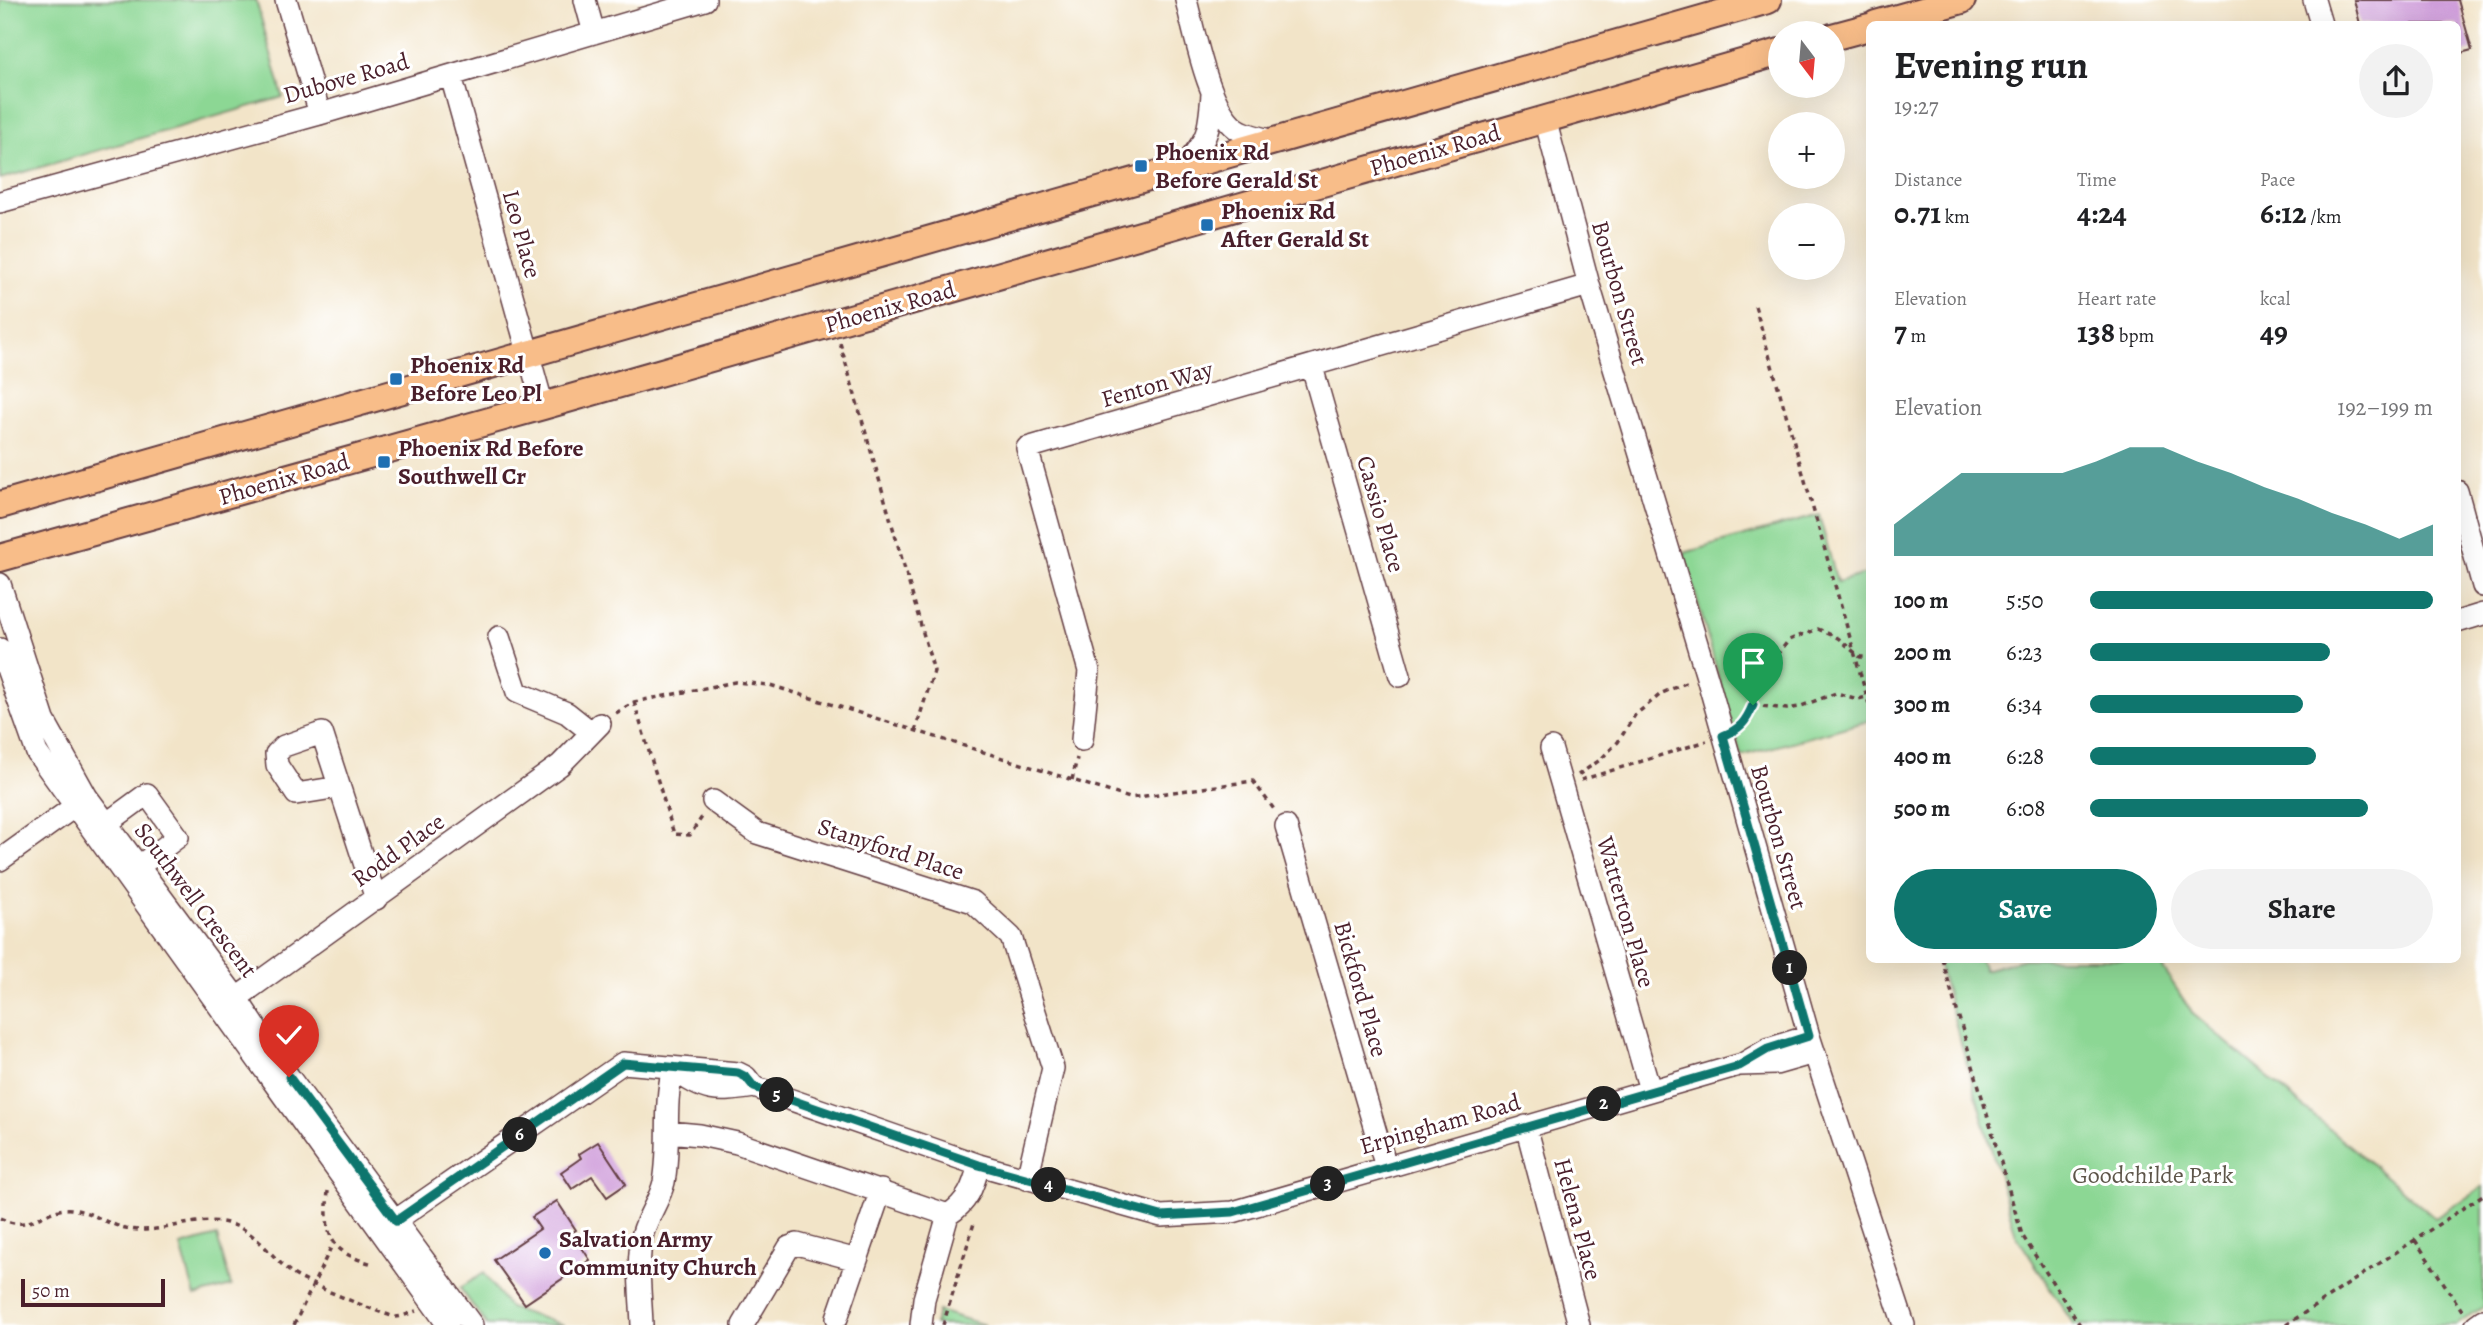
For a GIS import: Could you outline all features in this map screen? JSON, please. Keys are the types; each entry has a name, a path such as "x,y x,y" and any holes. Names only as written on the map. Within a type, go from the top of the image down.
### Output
{"main road":[{"path":"10,502 1768,0"},
{"path":"1886,21 1947,2"},
{"path":"1845,33 1866,27"},
{"name":"Phoenix Road","path":"0,558 543,406 1768,55"}],"street":[{"path":"286,0 320,114"},
{"path":"585,0 594,33"},
{"name":"Dubove Road","path":"0,202 320,114 705,0"},
{"path":"1186,0 1212,94 1229,122 1238,130 1272,141"},
{"path":"2314,0 2321,21"},
{"name":"Leo Place","path":"451,76 543,406"},
{"path":"1184,166 1206,139 1212,94"},
{"name":"Bourbon Street","path":"1545,119 1589,285 1707,677 1812,1044 1904,1325"},
{"name":"Fenton Way","path":"1082,740 1089,671 1027,448 1589,285"},
{"name":"Cassio Place","path":"1312,367 1400,676"},
{"path":"0,523 10,502"},
{"path":"2461,506 2483,586"},
{"name":"Southwell Crescent","path":"0,583 44,720 81,802 106,824 138,867 334,1166 389,1226 472,1325"},
{"path":"2461,621 2483,614"},
{"path":"499,637 517,692 596,728"},
{"name":"Southwell Crescent","path":"0,649 37,753 81,802 228,1005 289,1077 389,1226 433,1306 448,1325"},
{"name":"Rodd Place","path":"228,1005 560,765 596,728"},
{"name":"Watterton Place","path":"1552,748 1650,1090"},
{"path":"340,787 376,899"},
{"path":"106,824 147,794 178,837 138,867"},
{"name":"Stanyford Place","path":"713,801 757,834 973,902 1011,937 1053,1068 1027,1178"},
{"path":"0,860 81,802"},
{"name":"Bickford Place","path":"1286,826 1386,1167"},
{"name":"Erpingham Road","path":"389,1226 623,1063 673,1069 694,1085 721,1092 754,1087 979,1165 1161,1216 1233,1212 1739,1066 1768,1049 1812,1044"},
{"path":"642,1325 640,1247 644,1229 664,1184 668,1132 667,1092 673,1069"},
{"name":"Helena Place","path":"1526,1126 1579,1325"},
{"path":"668,1132 701,1135 737,1143 948,1215"},
{"path":"921,1325 924,1299 948,1215 961,1206 972,1192 979,1165"},
{"path":"837,1318 881,1190"},
{"path":"743,1325 789,1248 796,1244 857,1260"}],"path":[{"path":"1755,306 1866,694"},
{"path":"838,336 934,671 915,731"},
{"path":"1562,785 1738,730 1746,722 1753,705 1758,680 1789,640 1818,629 1838,638 1860,657 1866,657"},
{"path":"1562,785 1600,760 1618,742 1635,715 1662,693 1675,686 1707,677"},
{"path":"596,728 634,702 735,682 770,685 1130,798 1253,781 1286,826"},
{"path":"1753,705 1787,709 1836,693 1858,699 1866,697"},
{"path":"634,702 674,834 690,835 713,801"},
{"path":"1943,963 2022,1235 2080,1325"},
{"path":"334,1166 328,1189 326,1216 333,1242 350,1258 373,1265"},
{"path":"2286,1325 2483,1195"},
{"path":"0,1218 16,1224 37,1220 51,1212 70,1209 116,1227 143,1230 209,1220 236,1226 258,1240 293,1275 314,1286 396,1317 433,1306"},
{"path":"943,1325 975,1220"},
{"path":"2415,1240 2474,1320"},
{"path":"294,1325 333,1242"}],"green space":[{"path":"0,0 256,0 283,97 0,179"},
{"path":"1819,515 1837,582 1866,574 1866,722 1741,756 1684,553"},
{"name":"Goodchilde Park","path":"1938,963 1981,963 1984,970 2009,963 2160,963 2193,1014 2435,1218 2483,1187 2483,1307 2456,1325 2074,1325 2016,1235"},
{"path":"217,1236 231,1286 195,1296 181,1246"},
{"path":"484,1273 509,1308 564,1325 487,1325 460,1288"},
{"path":"938,1311 985,1325 935,1325"}],"building":[{"path":"2354,0 2458,0 2472,50 2461,53 2461,21 2359,21"},
{"path":"598,1142 626,1184 607,1197 592,1176 572,1189 561,1172 581,1158 579,1154"},
{"name":"Salvation Army Community Church","path":"557,1201 576,1230 562,1239 567,1246 577,1240 590,1260 525,1304 494,1260 540,1229 532,1217"}],"place":[{"name":"Phoenix Rd Before Gerald St","path":"1141,166"},
{"name":"Phoenix Rd After Gerald St","path":"1207,225"},
{"name":"Phoenix Rd Before Leo Pl","path":"396,379"},
{"name":"Phoenix Rd Before Southwell Cr","path":"384,462"},
{"name":"Salvation Army Community Church","path":"545,1253"}],"route":[{"path":"289,1077 396,1221 623,1063 738,1073 746,1077 754,1087 979,1165 1161,1216 1233,1212 1739,1066 1768,1049 1809,1036 1723,736 1738,730 1746,722 1753,705"}]}
